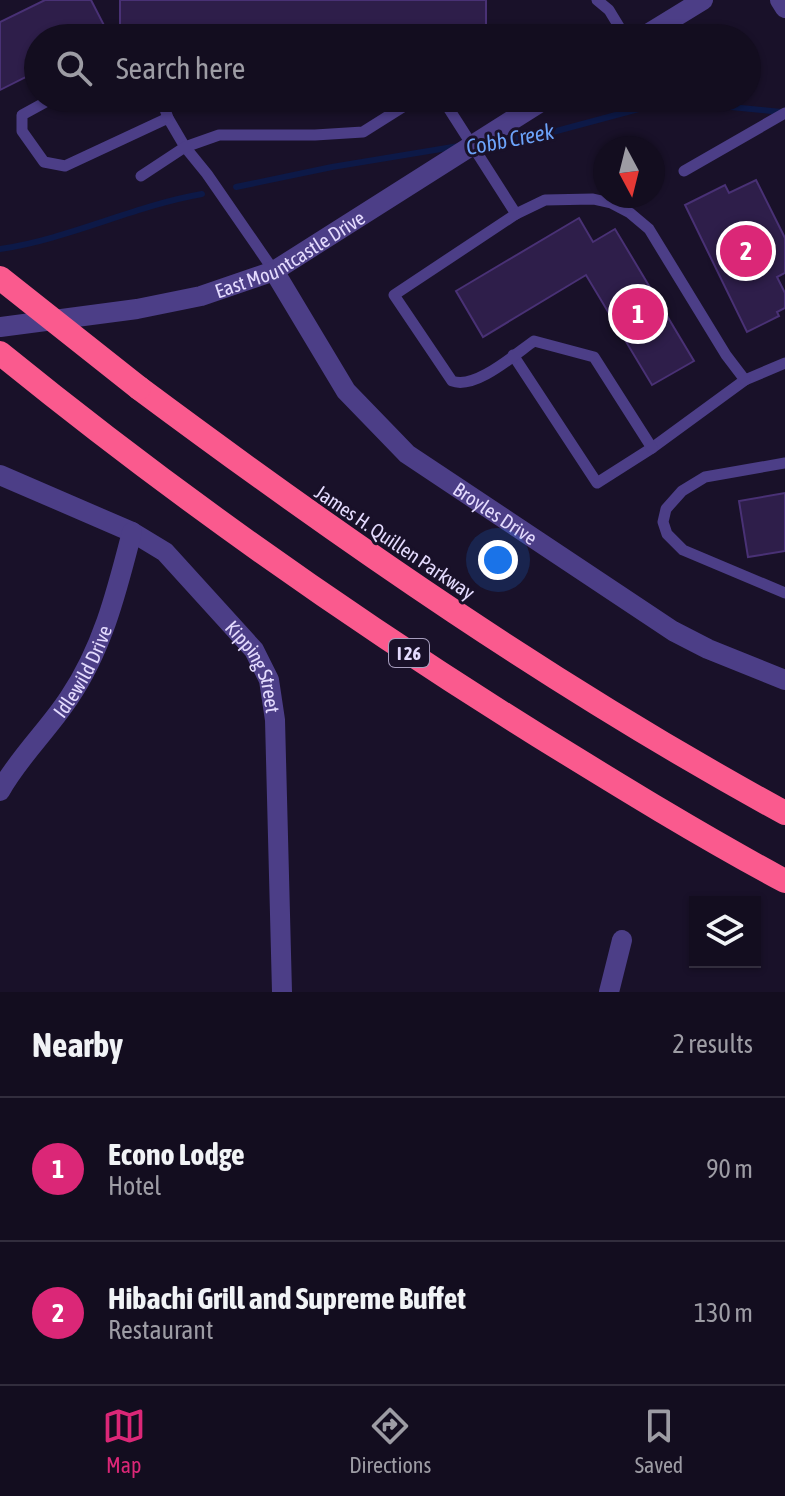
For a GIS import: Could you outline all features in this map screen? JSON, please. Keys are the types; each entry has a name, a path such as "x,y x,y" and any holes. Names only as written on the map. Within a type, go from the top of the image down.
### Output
{"highway":[{"name":"James H. Quillen Parkway","path":"0,278 139,388 280,493 592,701 785,813"},
{"name":"I 26","path":"0,353 233,533 428,665 629,792 785,881"}],"street":[{"path":"664,24 703,0"},
{"path":"780,0 785,8"},
{"name":"East Mountcastle Drive","path":"0,327 137,309 201,296 274,271 525,112"},
{"name":"Broyles Drive","path":"274,271 346,391 407,454 673,631 708,649 785,680"},
{"name":"Kipping Street","path":"0,475 132,532 165,552 254,650 269,680 275,720 282,992"},
{"name":"Idlewild Drive","path":"0,791 11,772 70,697 106,629 132,532"},
{"path":"609,992 622,940"}],"lane":[{"path":"597,0 609,10 618,24"},
{"path":"27,112 22,115 22,131 44,162 65,166 168,118"},
{"path":"166,112 185,147 274,271"},
{"path":"141,176 185,147 219,135 363,132 395,112"},
{"path":"450,112 516,214"},
{"path":"684,171 785,113"},
{"path":"652,448 594,357 534,341 474,381 461,385 452,381 394,295 516,214 545,200 593,199 611,203 630,213 649,229 726,355 745,380"},
{"path":"513,355 597,483 652,448 745,380 785,363"},
{"path":"785,463 705,477 682,491 666,509 663,522 667,534 683,550 785,593"}],"building":[{"path":"45,0 91,0 103,24 24,24 24,78 0,90 0,22"},
{"path":"120,0 486,0 486,24 120,24"},
{"path":"756,180 785,238 785,273 777,277 785,293 785,308 777,312 779,316 747,332 685,205 725,185 729,193"},
{"path":"579,218 593,242 615,229 694,361 652,385 586,275 483,337 456,291"},
{"path":"785,493 785,551 748,557 739,501"}],"waterway":[{"name":"Cobb Creek","path":"761,110 781,112"},
{"name":"Cobb Creek","path":"493,141 549,133 627,112"},
{"name":"Cobb Creek","path":"236,187 459,146"},
{"name":"Cobb Creek","path":"0,249 51,238 151,206 202,194"}],"place":[{"name":"Hibachi Grill and Supreme Buffet","path":"746,251"},
{"name":"Econo Lodge","path":"638,314"}]}
